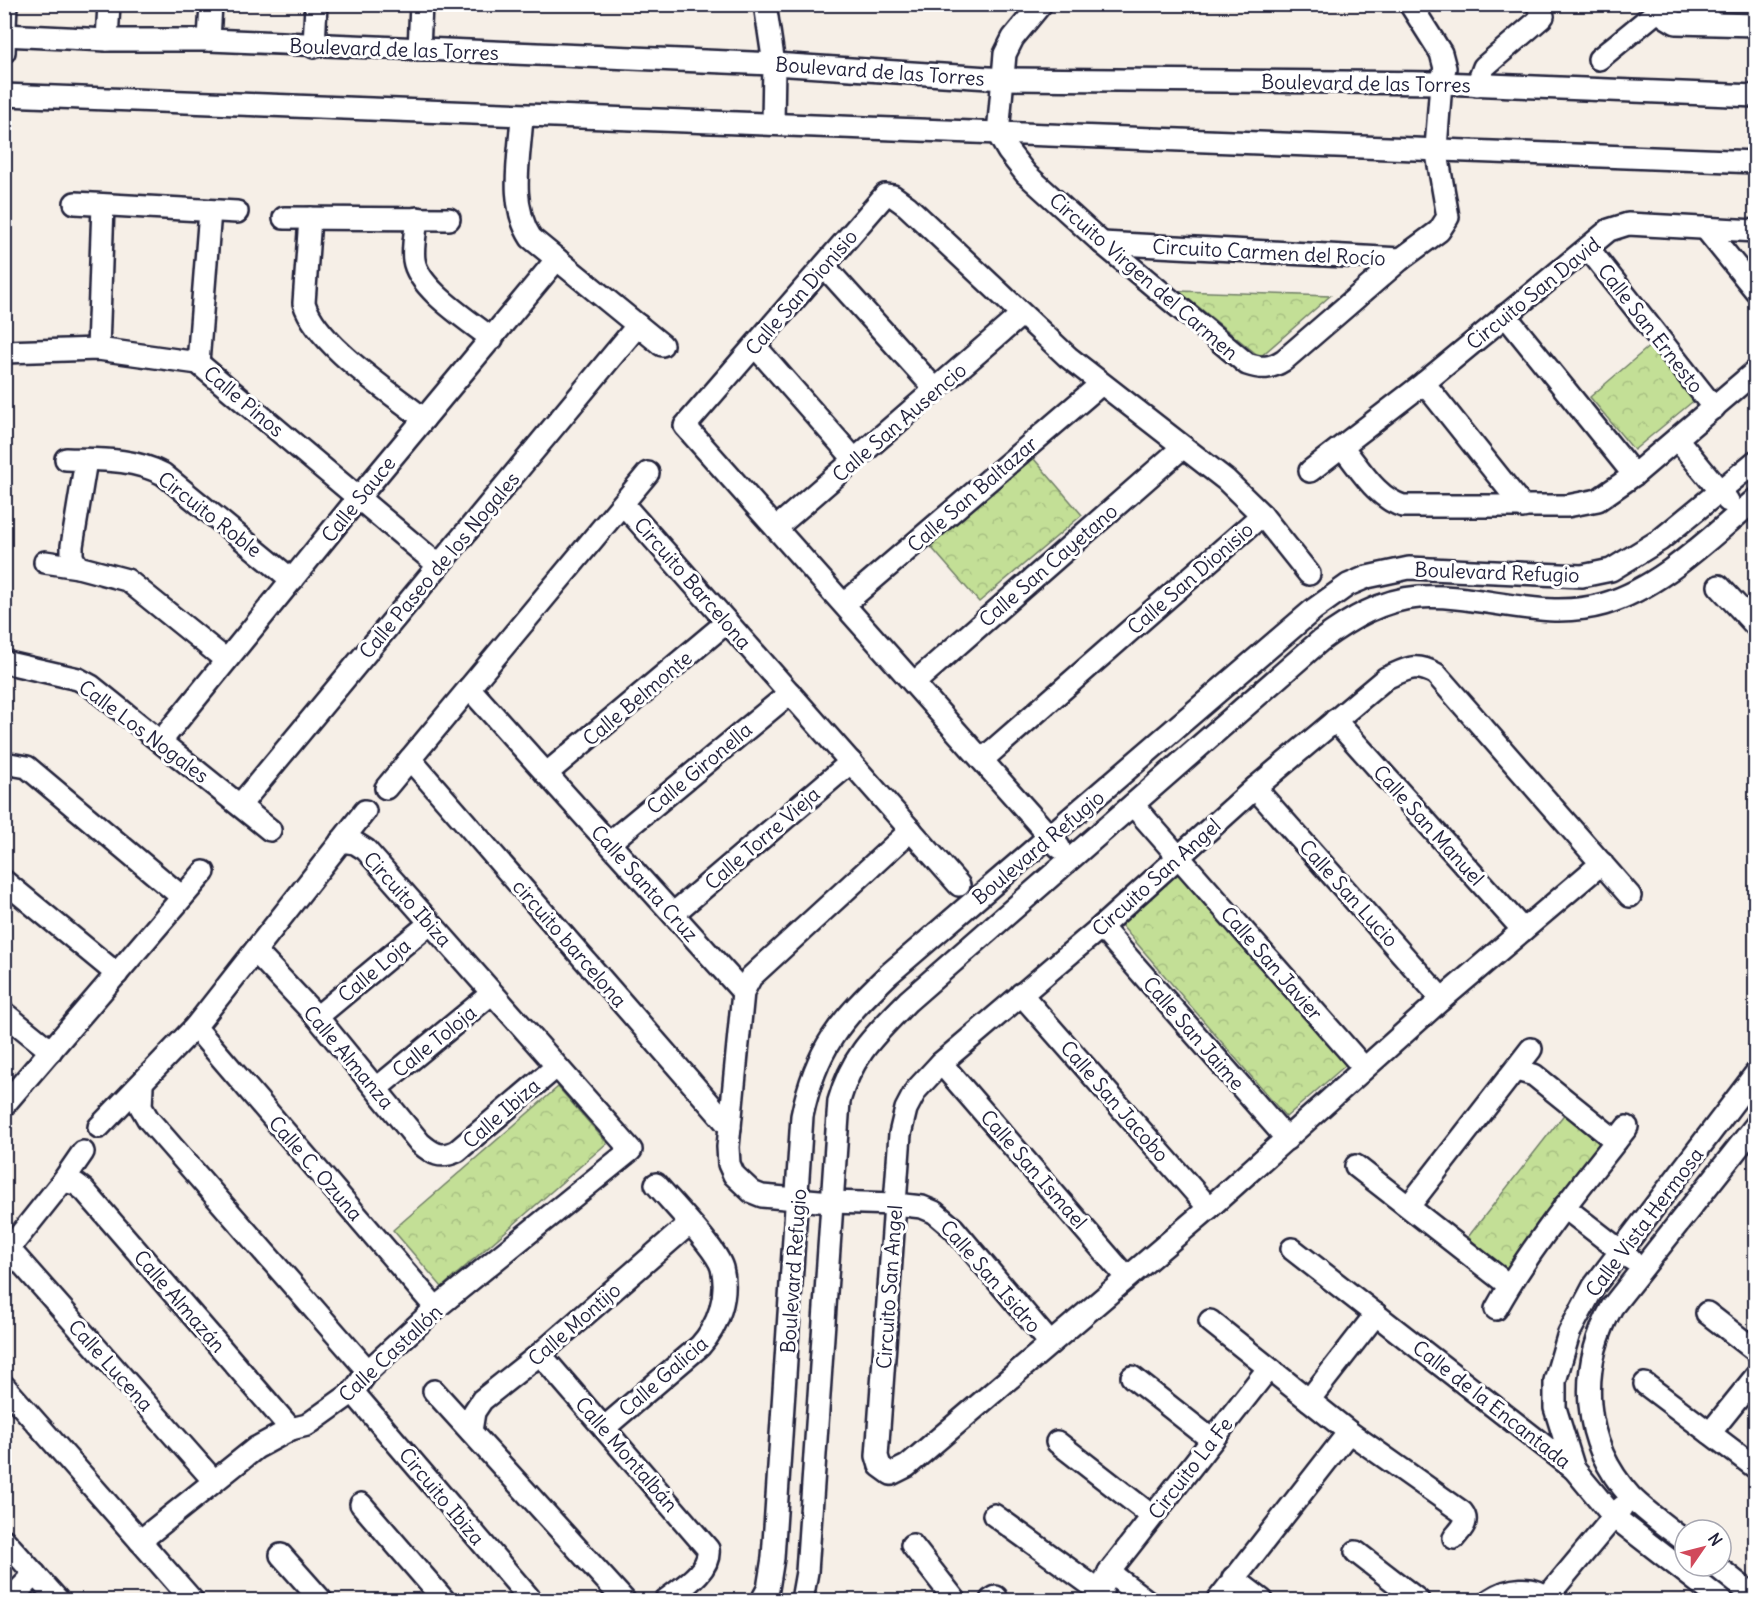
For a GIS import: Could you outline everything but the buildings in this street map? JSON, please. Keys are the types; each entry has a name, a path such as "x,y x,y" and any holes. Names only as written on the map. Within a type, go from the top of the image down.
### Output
{"street":[{"path":"4,52 6,4"},
{"path":"107,40 109,4"},
{"path":"209,40 211,4"},
{"path":"314,47 316,4"},
{"path":"419,50 421,4"},
{"path":"765,4 774,64 773,123"},
{"path":"998,134 1005,54 1013,38 1041,4"},
{"name":"Circuito Virgen del Carmen","path":"998,134 1026,174 1102,243 1247,364 1258,368 1273,367 1401,259 1439,231 1448,217 1436,148 1441,82 1445,68 1441,53 1410,4"},
{"path":"1476,85 1484,67 1540,19 1543,15 1537,4"},
{"path":"1599,59 1659,7 1676,23 1707,14 1755,25"},
{"name":"Boulevard de las Torres","path":"5,35 107,40 209,40 314,47 774,64 1004,79 1441,82 1755,96"},
{"path":"4,96 522,116 773,123 998,134 1436,148 1755,162"},
{"path":"522,116 518,211 531,238 662,345"},
{"name":"Calle San Dionisio","path":"1071,860 685,426 885,195 893,196 1101,384 1226,480 1262,515 1309,574"},
{"path":"75,203 237,212"},
{"path":"98,350 103,205"},
{"path":"198,363 210,211"},
{"path":"284,218 449,219"},
{"path":"310,218 304,303 308,316 331,344 424,419"},
{"path":"417,218 414,259 417,272 427,285 492,339"},
{"name":"Circuito San David","path":"1310,471 1424,383 1609,230 1628,224 1755,231"},
{"path":"1705,228 1755,291"},
{"name":"Circuito Carmen del Rocío","path":"1102,243 1401,259"},
{"name":"Calle San Ernesto","path":"1588,248 1714,408"},
{"name":"Calle Sauce","path":"161,741 359,497 557,259"},
{"path":"824,266 936,390"},
{"name":"Calle San Ausencio","path":"776,528 1022,315"},
{"path":"1505,315 1634,475"},
{"name":"Calle Paseo de los Nogales","path":"240,805 638,325"},
{"path":"755,346 855,460"},
{"name":"Calle Pinos","path":"4,352 98,350 198,363 438,565"},
{"path":"1342,447 1379,492 1397,504 1414,508 1583,504 1605,496 1634,475 1755,371"},
{"path":"1424,383 1523,507"},
{"name":"Calle San Baltazar","path":"844,604 1101,384"},
{"path":"1677,439 1738,513"},
{"name":"Calle San Cayetano","path":"914,683 1183,447"},
{"name":"Circuito Roble","path":"78,567 72,557 76,459 144,464 163,474 292,580"},
{"name":"Boulevard Refugio","path":"762,1600 768,1589 773,1558 802,1116 809,1084 819,1056 838,1027 889,974 1313,610 1348,585 1367,577 1408,568 1582,576 1611,570 1660,540 1755,460"},
{"path":"623,504 648,473"},
{"name":"Boulevard Refugio","path":"802,1600 807,1572 839,1101 846,1074 860,1052 908,1001 1320,641 1370,609 1418,597 1542,610 1570,610 1601,605 1622,598 1654,581 1755,499"},
{"name":"Circuito Barcelona","path":"386,788 623,504 959,885"},
{"name":"Calle San Dionisio","path":"982,760 1262,515"},
{"path":"45,562 78,567 127,580 226,660"},
{"path":"1367,577 1370,609"},
{"path":"1719,586 1755,625"},
{"name":"Calle Belmonte","path":"546,774 728,622"},
{"name":"Calle Los Nogales","path":"4,663 78,679 92,686 270,830"},
{"name":"Circuito San Angel","path":"1602,863 1442,999 1209,1208 1126,1276 908,1466 891,1474 884,1470 877,1456 900,1134 906,1109 916,1090 941,1063 1101,927 1255,788 1386,678 1409,668 1422,666 1436,674 1602,863 1630,896"},
{"path":"469,688 546,774"},
{"name":"Calle Gironella","path":"609,843 790,693"},
{"name":"Calle San Manuel","path":"1335,720 1523,930"},
{"name":"circuito barcelona","path":"410,759 730,1127"},
{"name":"Calle Torre Vieja","path":"673,914 851,762"},
{"path":"4,763 27,767 182,897"},
{"name":"Calle Santa Cruz","path":"546,774 743,992"},
{"name":"Calle San Lucio","path":"1255,788 1442,999"},
{"name":"Calle San Javier","path":"1133,805 1364,1068"},
{"path":"341,841 365,811"},
{"path":"896,1204 831,1202 762,1196 741,1184 729,1164 730,1127 743,992 751,977 911,830"},
{"name":"Circuito Ibiza","path":"99,1127 142,1086 195,1028 341,841 355,843 366,850 631,1150"},
{"path":"4,1105 204,872"},
{"path":"4,881 117,974"},
{"name":"Calle Loja","path":"317,1017 430,923"},
{"name":"Calle San Jaime","path":"1101,927 1287,1139"},
{"name":"Calle Almanza","path":"255,951 317,1017 420,1143 433,1154 445,1156"},
{"name":"Calle Toloja","path":"377,1088 491,994"},
{"name":"Calle San Jacobo","path":"1021,994 1209,1208"},
{"path":"4,1013 51,1051"},
{"name":"Calle C. Ozuna","path":"195,1028 436,1308"},
{"path":"1409,1206 1531,1049"},
{"name":"Calle San Ismael","path":"941,1063 1126,1276"},
{"name":"Calle Ibiza","path":"445,1156 457,1151 556,1067"},
{"path":"1496,1309 1511,1283 1564,1207 1622,1134 1534,1075 1516,1070"},
{"name":"Calle Vista Hermosa","path":"1721,1600 1613,1516 1574,1468 1555,1408 1555,1381 1569,1334 1594,1286 1755,1073"},
{"path":"142,1086 141,1107 148,1119 368,1371"},
{"name":"Calle Vista Hermosa","path":"1673,1531 1632,1497 1605,1457 1590,1411 1590,1362 1599,1332 1612,1307 1755,1125"},
{"name":"Calle Castallón","path":"140,1541 256,1448 291,1429 307,1425 353,1392 368,1371 436,1308 631,1150"},
{"path":"7,1252 83,1152"},
{"path":"1356,1166 1502,1280 1511,1283"},
{"name":"Calle Almazán","path":"63,1181 76,1184 84,1190 291,1429"},
{"name":"Calle Galicia","path":"604,1428 700,1346 712,1333 718,1319 723,1281 722,1267 656,1184"},
{"name":"Calle San Isidro","path":"896,1204 922,1207 944,1219 1050,1343"},
{"path":"1564,1207 1643,1269"},
{"name":"Calle Montijo","path":"471,1431 474,1412 482,1400 540,1354 689,1224"},
{"name":"Calle de la Encantada","path":"1292,1249 1574,1468 1616,1476"},
{"name":"Calle Lucena","path":"7,1252 214,1481"},
{"path":"1707,1313 1755,1351"},
{"path":"1309,1400 1376,1314"},
{"path":"1210,1321 1348,1432 1462,1512 1465,1524 1454,1538"},
{"name":"Calle Montalbán","path":"540,1354 703,1540 710,1557 705,1566 666,1600"},
{"name":"Circuito La Fe","path":"1099,1597 1109,1572 1268,1369"},
{"path":"1710,1432 1755,1376"},
{"path":"1132,1377 1212,1440"},
{"path":"1645,1384 1755,1468"},
{"path":"4,1386 192,1600"},
{"path":"434,1391 624,1600"},
{"name":"Circuito Ibiza","path":"353,1392 531,1600"},
{"path":"1218,1600 1348,1432"},
{"path":"1057,1442 1152,1515"},
{"path":"1490,1600 1506,1591 1526,1589 1549,1599 1613,1516 1632,1497"},
{"path":"361,1504 444,1600"},
{"path":"994,1515 1099,1597"},
{"path":"4,1540 58,1600"},
{"path":"912,1545 955,1600"},
{"path":"1356,1552 1418,1600"},
{"path":"282,1555 321,1600"},
{"path":"1109,1572 1146,1600"},
{"path":"9,1600 34,1574"},
{"path":"1233,1578 1262,1600"},
{"path":"1731,1578 1755,1598"}],"green space":[{"path":"1179,291 1330,296 1260,357"},
{"path":"1652,344 1697,398 1634,450 1590,397"},
{"path":"1028,452 1082,515 979,602 925,540"},
{"path":"1177,866 1347,1064 1286,1117 1116,919"},
{"path":"558,1087 607,1143 442,1287 393,1230"},
{"path":"1566,1112 1611,1147 1509,1275 1468,1237"}]}
